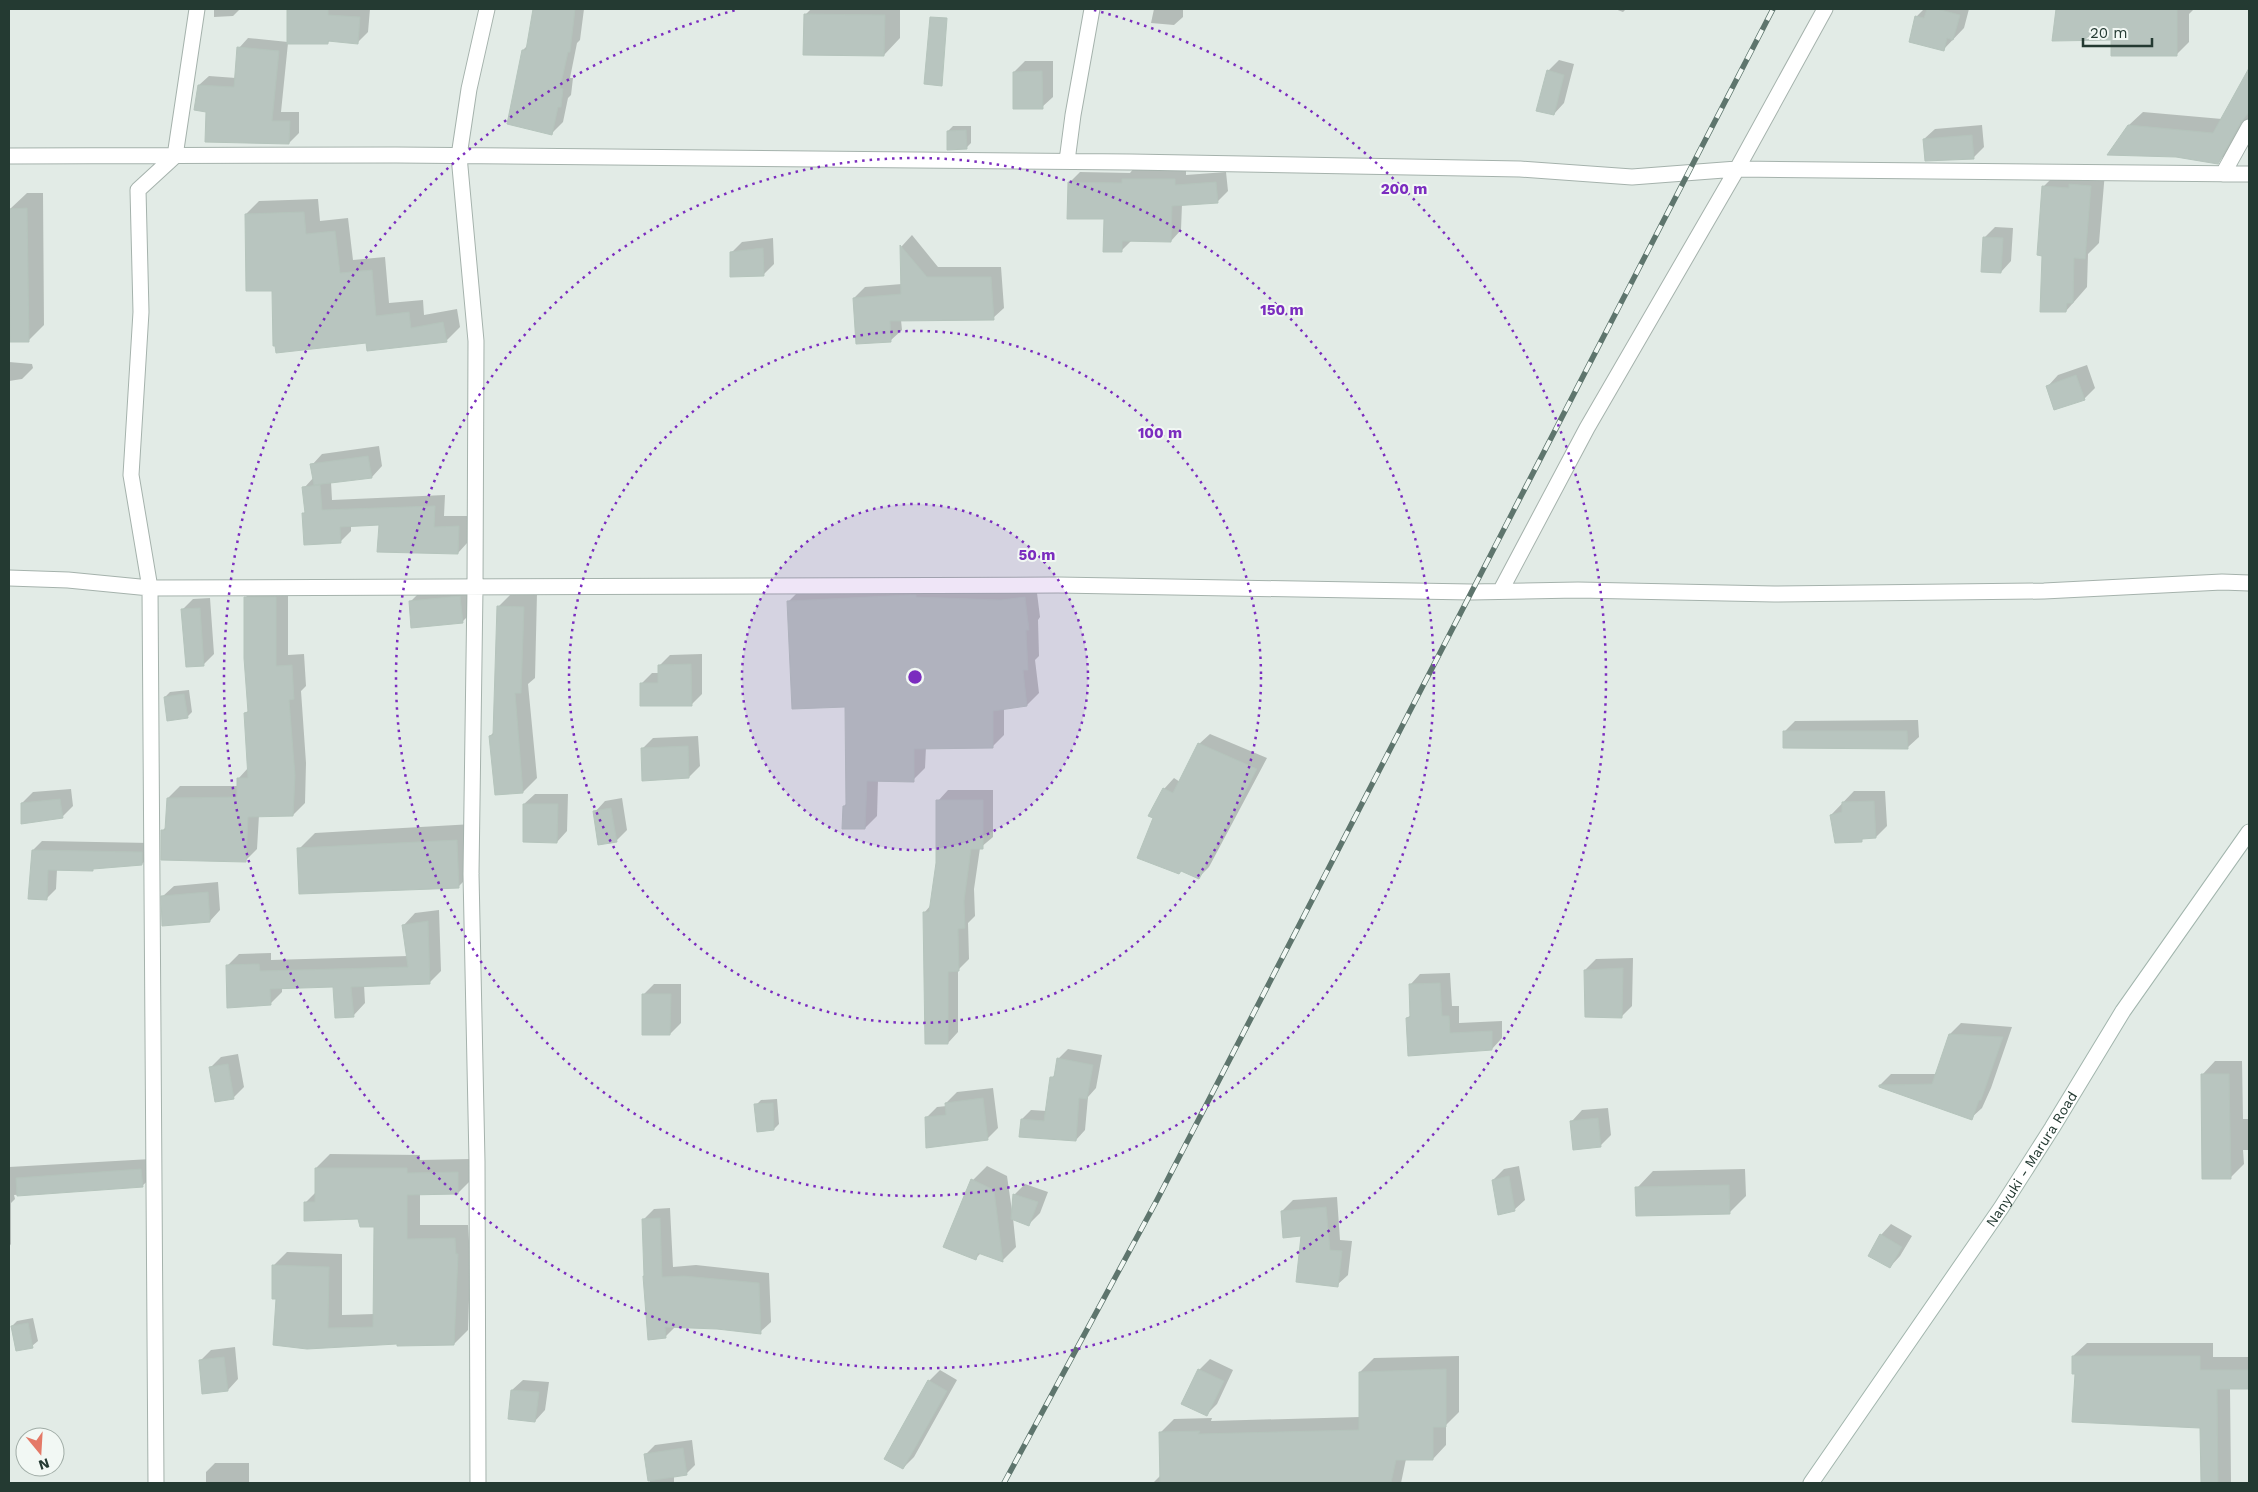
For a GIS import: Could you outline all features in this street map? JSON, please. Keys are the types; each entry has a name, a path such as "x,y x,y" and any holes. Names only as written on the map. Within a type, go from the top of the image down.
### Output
{"street":[{"path":"156,1483 150,588 131,475 141,312 138,190 175,156 196,9"},
{"path":"478,1483 477,1170 471,874 476,341 458,156 469,89 487,9"},
{"path":"1067,161 1073,115 1092,9"},
{"path":"1501,590 1587,428 1737,169 1825,9"},
{"path":"2224,174 2249,128"},
{"path":"9,156 458,156 1067,161 1520,169 1632,177 1737,169 2249,174"},
{"path":"9,578 68,580 150,588 1058,585 1471,592 1501,590 1774,594 2044,591 2222,582 2249,583"},
{"name":"Nanyuki - Marura Road","path":"1811,1483 1996,1216 2123,1012 2249,832"}],"building":[{"path":"287,9 328,9 328,15 360,17 358,44 328,41 328,44 287,44"},
{"path":"533,9 575,9 570,52 568,52 560,88 563,89 561,107 558,107 552,135 507,124 522,50 526,50"},
{"path":"1927,9 1937,9 1960,15 1953,40 1947,38 1944,51 1909,42 1915,16 1924,18"},
{"path":"2056,9 2177,9 2177,56 2111,56 2111,40 2052,41"},
{"path":"804,14 885,15 884,56 803,55"},
{"path":"930,17 947,18 942,86 924,84"},
{"path":"237,47 279,51 272,121 290,121 289,144 205,142 206,112 194,110 198,85 234,87"},
{"path":"2249,68 2249,112 2241,122 2218,164 2176,157 2107,155 2128,125 2213,133"},
{"path":"1547,70 1564,75 1554,115 1536,111"},
{"path":"1042,71 1043,109 1013,109 1013,72"},
{"path":"966,130 967,149 947,150 947,131"},
{"path":"1972,135 1974,159 1925,161 1923,139"},
{"path":"1122,179 1175,179 1175,185 1216,182 1218,203 1172,206 1171,242 1122,241 1122,252 1103,252 1104,219 1067,219 1068,182 1122,183"},
{"path":"2069,184 2091,186 2085,259 2074,258 2073,303 2067,303 2066,312 2040,312 2042,256 2037,255 2042,186 2069,188"},
{"path":"27,208 29,342 10,342 9,209"},
{"path":"304,212 306,234 335,231 340,273 372,270 376,316 409,312 411,328 443,322 447,342 367,351 366,343 276,353 275,346 273,346 272,291 246,291 245,214"},
{"path":"1983,237 2003,238 2001,273 1981,272"},
{"path":"900,245 927,277 991,277 994,320 890,321 891,342 856,344 853,298 901,294"},
{"path":"763,248 764,276 730,277 730,252"},
{"path":"2076,375 2085,400 2054,410 2046,386"},
{"path":"368,456 372,478 314,485 310,464"},
{"path":"320,485 322,510 435,506 434,527 459,526 458,554 377,552 379,525 340,527 341,543 304,545 302,513 305,513 302,487"},
{"path":"916,595 916,597 1001,600 1025,597 1029,630 1026,630 1028,670 1023,670 1027,706 993,711 993,748 914,749 914,782 867,781 865,829 842,829 843,806 846,806 845,707 792,709 787,601"},
{"path":"460,596 463,623 411,628 409,601"},
{"path":"244,597 276,597 276,666 292,665 294,699 289,700 295,776 293,816 248,817 246,862 161,860 161,830 165,830 167,798 237,797 237,778 248,778 244,713 248,712 244,658"},
{"path":"497,606 524,607 521,693 515,693 523,793 495,795 489,736 493,735"},
{"path":"200,608 204,666 186,667 181,609"},
{"path":"691,664 692,706 640,706 640,683 658,683 658,665"},
{"path":"184,694 188,718 167,721 164,697"},
{"path":"1783,731 1907,731 1908,749 1783,748"},
{"path":"1198,743 1257,769 1199,879 1181,871 1179,874 1137,858 1153,818 1148,816 1163,788 1173,793"},
{"path":"688,746 689,778 642,781 641,748"},
{"path":"60,799 63,818 21,824 21,803"},
{"path":"936,800 983,800 983,849 971,849 964,901 965,928 958,929 959,971 948,972 948,1044 925,1044 923,912 929,912 936,863"},
{"path":"1874,801 1876,838 1862,839 1862,842 1835,843 1830,815 1842,812 1842,802"},
{"path":"523,804 558,804 557,843 523,842"},
{"path":"611,808 617,842 598,845 593,811"},
{"path":"457,840 459,888 299,894 297,848"},
{"path":"32,850 142,852 142,865 93,869 93,871 48,870 47,900 28,899"},
{"path":"208,892 210,922 162,926 161,896"},
{"path":"428,921 430,984 351,987 354,1017 335,1018 333,987 270,989 271,1005 227,1008 226,965 259,964 260,971 408,967 402,925"},
{"path":"1623,968 1622,1018 1585,1017 1584,970"},
{"path":"1440,983 1442,1016 1449,1016 1450,1033 1492,1031 1492,1050 1408,1056 1406,1018 1410,1017 1409,984"},
{"path":"642,994 671,994 670,1035 642,1035"},
{"path":"1949,1034 2003,1037 1972,1120 1879,1087 1879,1085 1932,1084"},
{"path":"1057,1058 1093,1065 1087,1099 1079,1098 1076,1141 1019,1137 1021,1119 1044,1121 1050,1077 1054,1077"},
{"path":"228,1064 234,1099 215,1102 209,1067"},
{"path":"2201,1074 2229,1074 2231,1179 2202,1179"},
{"path":"983,1098 988,1140 926,1148 925,1117 946,1115 945,1103"},
{"path":"773,1103 774,1130 757,1132 754,1104"},
{"path":"1598,1118 1601,1147 1573,1150 1570,1121"},
{"path":"315,1168 407,1168 407,1173 458,1172 458,1194 407,1195 407,1239 455,1238 456,1254 458,1254 454,1345 397,1346 397,1344 307,1349 273,1345 276,1299 272,1299 272,1265 329,1267 328,1328 373,1327 374,1227 360,1227 358,1219 304,1221 304,1202 315,1202"},
{"path":"141,1169 143,1187 17,1196 16,1178"},
{"path":"1509,1176 1515,1211 1498,1215 1492,1180"},
{"path":"971,1179 994,1190 1003,1262 978,1253 976,1260 943,1247"},
{"path":"1729,1185 1730,1214 1636,1216 1635,1187"},
{"path":"1013,1194 1038,1202 1029,1226 1011,1219"},
{"path":"1326,1207 1330,1250 1342,1251 1338,1287 1296,1282 1301,1236 1283,1238 1281,1211"},
{"path":"660,1218 662,1277 684,1276 759,1283 761,1334 717,1329 665,1327 666,1338 648,1340 643,1276 642,1219"},
{"path":"1880,1234 1902,1247 1890,1268 1868,1256"},
{"path":"28,1323 33,1348 16,1351 11,1326"},
{"path":"2072,1356 2200,1356 2200,1370 2249,1370 2249,1389 2217,1389 2218,1483 2201,1483 2200,1428 2072,1422 2075,1374 2072,1374"},
{"path":"224,1357 228,1391 202,1394 199,1360"},
{"path":"1198,1369 1224,1381 1207,1416 1181,1404"},
{"path":"1446,1369 1446,1427 1433,1427 1433,1460 1396,1460 1391,1483 1160,1483 1159,1432 1200,1431 1198,1434 1359,1430 1359,1372"},
{"path":"928,1380 947,1391 903,1469 884,1459"},
{"path":"511,1390 539,1392 535,1422 508,1419"},
{"path":"683,1448 687,1475 648,1481 644,1454"}],"railway":[{"path":"1004,1483 1157,1200 1773,9"}]}
